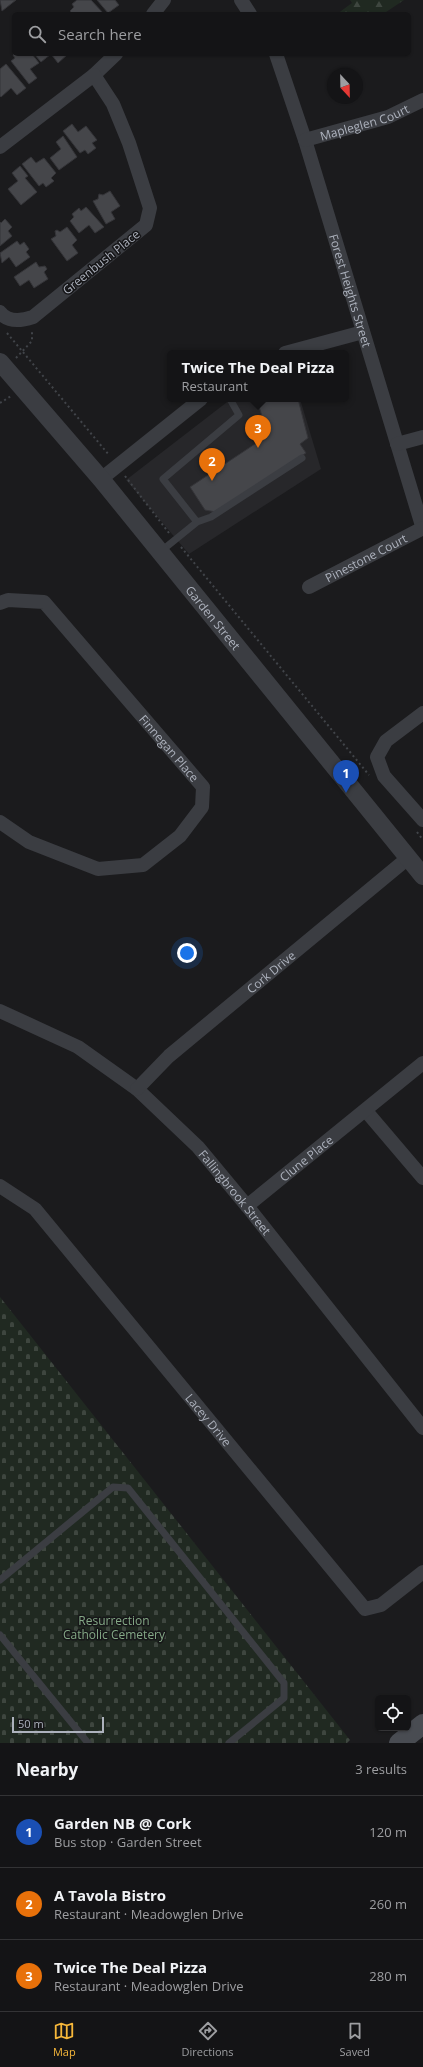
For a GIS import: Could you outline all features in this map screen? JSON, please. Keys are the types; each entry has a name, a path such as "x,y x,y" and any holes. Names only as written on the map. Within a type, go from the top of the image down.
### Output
{"main road":[{"path":"399,1743 423,1724"}],"street":[{"path":"155,12 164,0"},
{"path":"241,0 249,12"},
{"path":"0,147 94,75 114,56"},
{"name":"Forest Heights Street","path":"277,56 305,140 423,528"},
{"name":"Greenbush Place","path":"32,318 146,225 150,208 129,143 113,104 94,75"},
{"name":"Mapleglen Court","path":"305,140 388,117 423,100"},
{"path":"0,312 4,317 20,321 32,318"},
{"path":"296,350 363,332"},
{"name":"Garden Street","path":"3,366 101,480 423,876"},
{"path":"101,480 197,402"},
{"path":"397,444 423,437"},
{"name":"Pinestone Court","path":"309,587 423,528"},
{"name":"Finnegan Place","path":"0,603 8,600 44,602 203,787 202,807 180,836 143,865 98,869 29,842 0,822"},
{"path":"418,824 384,776 377,757 386,740 423,713"},
{"name":"Cork Drive","path":"137,1089 169,1056 408,858"},
{"name":"Fallingbrook Street","path":"0,1011 78,1047 137,1089 198,1146 423,1428"},
{"name":"Clune Place","path":"247,1206 366,1111 423,1063"},
{"path":"366,1111 423,1178"},
{"name":"Lacey Drive","path":"0,1186 35,1209 365,1610 382,1605 423,1572"}],"lane":[{"path":"197,522 163,479 239,415 232,402"},
{"path":"160,552 197,522 211,517 302,458"},
{"path":"0,1580 113,1487 128,1488 284,1683 284,1698 229,1743"},
{"path":"0,1635 88,1743"}],"path":[{"path":"3,366 23,351 32,341 32,318"},
{"path":"4,329 369,776"},
{"path":"418,824 423,840"}],"shaded area":[{"path":"227,402 301,402 321,469 189,554 126,480"}],"green space":[{"path":"350,0 404,0 386,12 340,12 352,3"},
{"name":"Resurrection Catholic Cemetery","path":"0,1297 350,1740 347,1743 0,1743"}],"building":[{"path":"0,0 16,0 2,11"},
{"path":"77,0 91,0 102,12 71,12 70,11 74,7 72,4"},
{"path":"97,0 115,0 119,5 107,12"},
{"path":"14,56 34,56 39,63 30,69 37,78 29,84 11,61 15,58"},
{"path":"36,56 48,56 41,62"},
{"path":"53,56 66,56 58,63"},
{"path":"6,64 26,88 17,95 11,88 1,97 0,69"},
{"path":"72,124 78,132 86,126 97,140 92,143 96,148 88,154 85,150 80,153 63,131"},
{"path":"63,136 77,157 59,170 50,158 61,149 56,142"},
{"path":"31,157 36,163 44,158 56,173 51,178 54,181 46,187 43,183 39,186 22,164"},
{"path":"20,166 28,176 25,178 37,192 21,205 8,189 18,181 12,173"},
{"path":"110,191 120,206 111,212 115,219 106,224 93,201 98,199 99,194 103,195"},
{"path":"86,207 104,227 95,233 89,225 79,233 70,221 74,217 72,214 79,208 81,211"},
{"path":"5,219 12,227 8,231 12,236 0,246 0,222 1,223"},
{"path":"67,227 77,240 72,245 78,253 67,261 51,239 56,236 55,231 57,230 60,232"},
{"path":"17,241 20,245 24,242 29,249 26,252 30,257 16,267 9,257 2,263 0,253"},
{"path":"36,262 39,267 45,266 47,269 44,272 48,279 34,288 29,280 20,286 14,277"},
{"path":"258,402 299,402 308,438 300,444 306,453 216,512 205,510 190,487 261,440 266,429"}],"place":[{"name":"Twice The Deal Pizza","path":"258,448"},
{"name":"A Tavola Bistro","path":"212,481"},
{"name":"Garden NB @ Cork","path":"346,793"}]}
